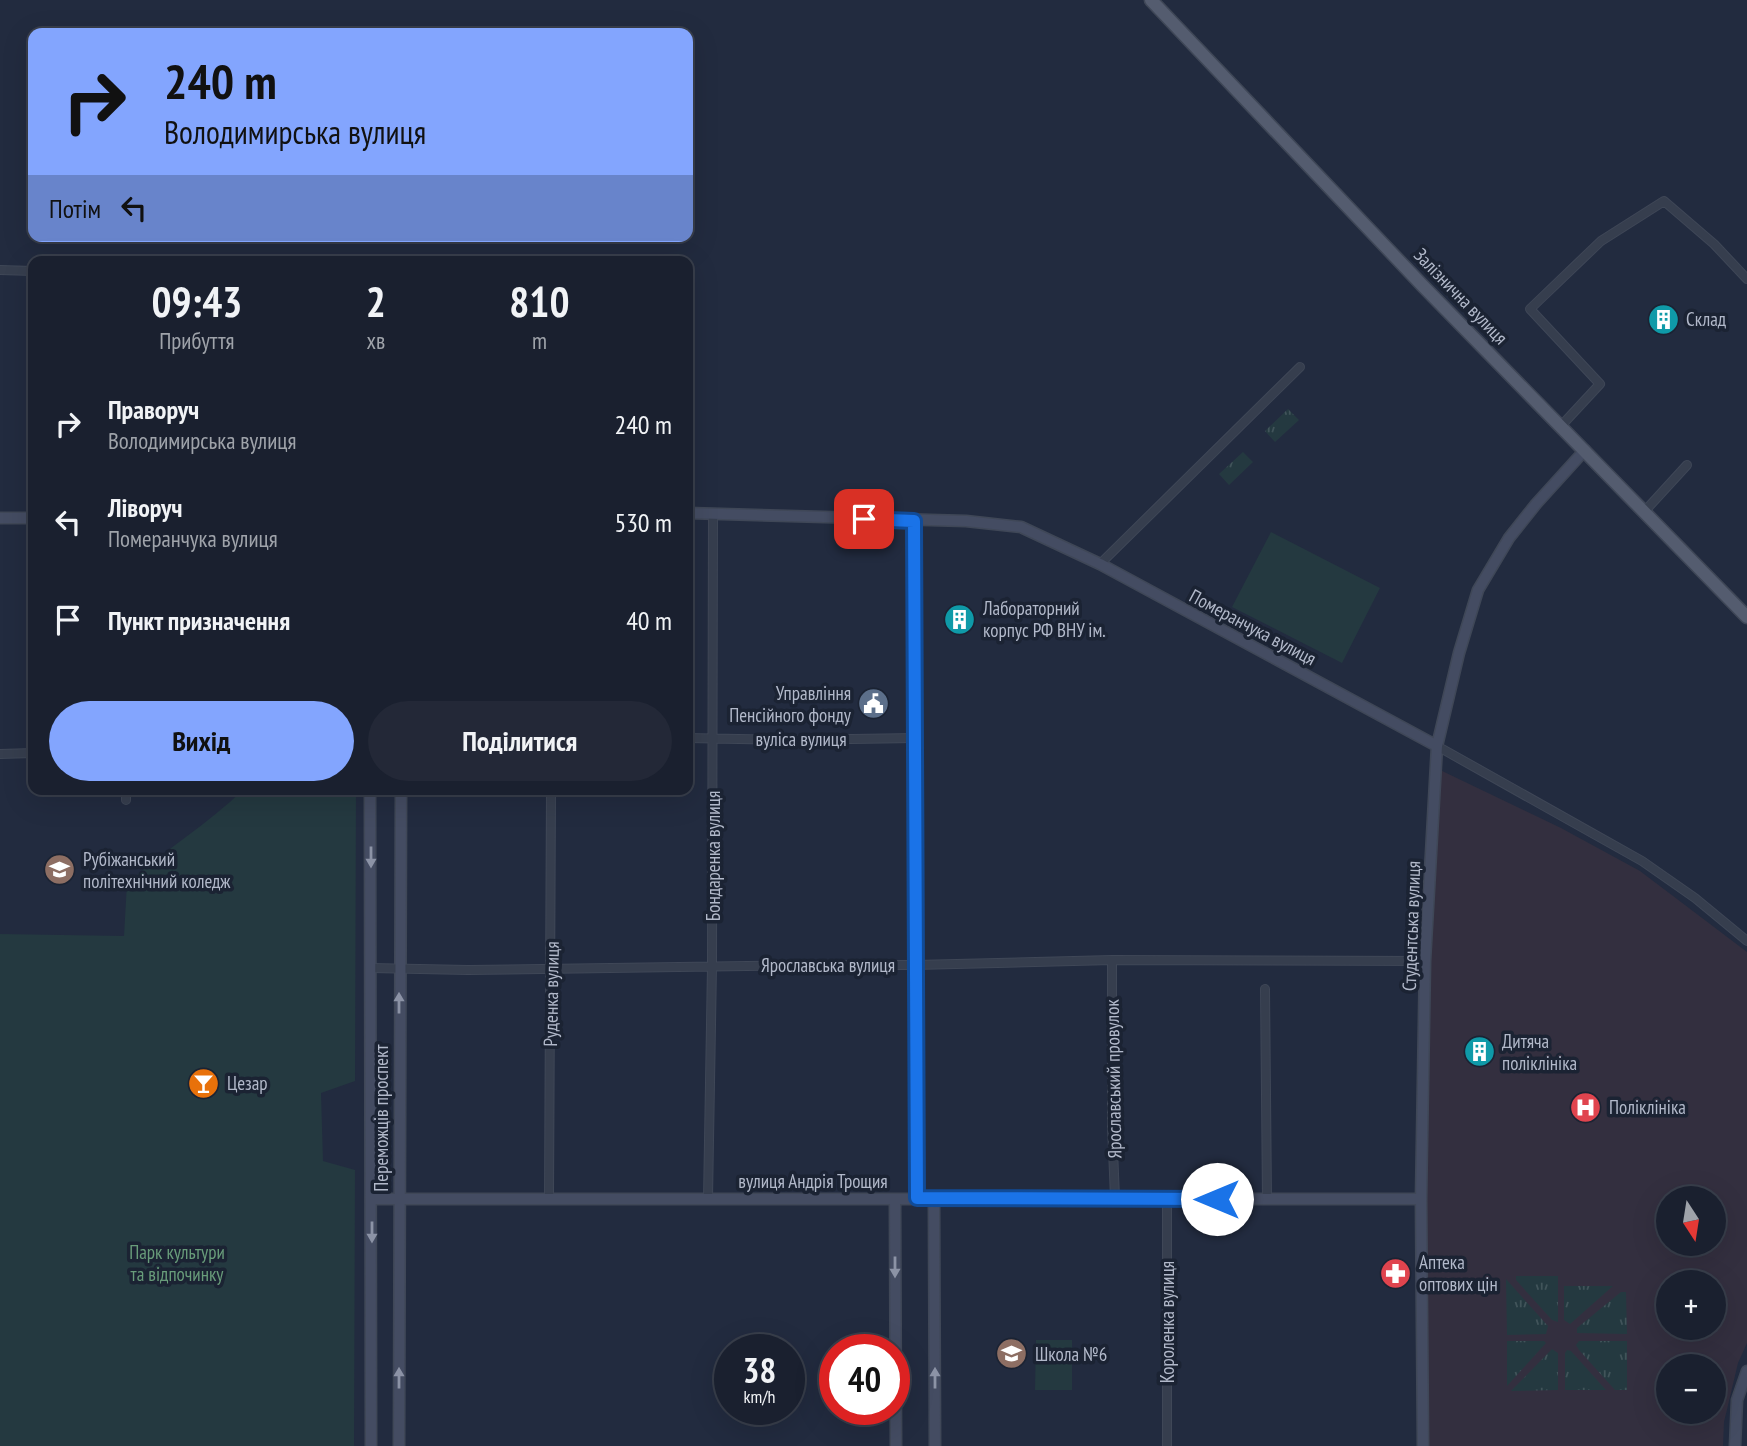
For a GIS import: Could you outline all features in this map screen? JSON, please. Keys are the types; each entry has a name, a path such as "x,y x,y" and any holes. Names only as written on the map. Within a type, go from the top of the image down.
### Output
{"main road":[{"name":"Залізнична вулиця","path":"1151,0 1375,236 1747,617"}],"street":[{"path":"1561,426 1600,384 1530,309 1601,242 1664,201 1714,244 1747,279"},
{"path":"0,270 28,271"},
{"path":"1100,564 1300,367"},
{"name":"Студентська вулиця","path":"1423,1446 1421,1199 1425,961 1437,746 1459,653 1478,590 1509,538 1547,490 1585,450"},
{"path":"1644,512 1687,465"},
{"name":"Померанчука вулиця","path":"693,513 967,521 1021,527 1100,564 1437,746 1642,861 1696,898 1747,941"},
{"name":"Бондаренка вулиця","path":"708,1199 712,966 713,513"},
{"path":"0,517 28,518"},
{"path":"914,521 917,1198"},
{"name":"вуліса вулиця","path":"693,738 915,738"},
{"path":"0,754 28,754"},
{"path":"126,795 126,800"},
{"name":"Переможців проспект","path":"370,795 371,1446"},
{"name":"Переможців проспект","path":"399,1446 401,795"},
{"name":"Руденка вулиця","path":"549,1199 551,795"},
{"name":"Ярославська вулиця","path":"371,968 915,965 1112,960 1425,961"},
{"name":"Ярославський провулок","path":"1112,960 1115,1198"},
{"path":"1265,989 1267,1199"},
{"name":"вулиця Андрія Трощия","path":"372,1199 1421,1199"},
{"path":"895,1199 896,1446"},
{"path":"934,1199 935,1446"},
{"name":"Короленка вулиця","path":"1167,1199 1167,1446"},
{"path":"1735,1446 1742,1414 1737,1400 1747,1371"}],"shaded area":[{"name":"Поліклініка","path":"1438,769 1561,828 1640,871 1747,952 1747,1343 1738,1363 1726,1414 1726,1354 1656,1354 1656,1424 1724,1424 1723,1446 1425,1446 1424,1170"}],"green space":[{"path":"1288,409 1299,420 1275,442 1265,431"},
{"path":"1243,452 1253,462 1229,485 1219,474"},
{"path":"1271,532 1380,588 1342,663 1232,607"},
{"name":"Парк культури та відпочинку","path":"237,795 356,795 355,1081 321,1093 323,1161 355,1170 354,1446 0,1446 0,934 124,936 127,883"},
{"path":"1516,1276 1558,1276 1558,1322 1552,1320 1516,1280"},
{"path":"1506,1279 1548,1326 1546,1334 1507,1335"},
{"path":"1564,1286 1613,1286 1570,1324 1564,1320"},
{"path":"1621,1292 1626,1292 1627,1334 1577,1333 1577,1328"},
{"path":"1036,1340 1072,1340 1072,1390 1035,1390"},
{"path":"1507,1341 1546,1343 1507,1386"},
{"path":"1579,1341 1627,1341 1627,1390 1615,1390 1579,1350 1576,1345"},
{"path":"1552,1349 1558,1353 1558,1390 1511,1391"},
{"path":"1567,1350 1571,1351 1606,1390 1565,1390"}],"place":[{"name":"Склад","path":"1663,319"},
{"name":"Лабораторний корпус РФ ВНУ ім.","path":"960,619"},
{"name":"Управління Пенсійного фонду","path":"874,704"},
{"name":"Рубіжанський політехнічний коледж","path":"60,870"},
{"name":"Дитяча поліклініка","path":"1479,1052"},
{"name":"Цезар","path":"204,1083"},
{"name":"Поліклініка","path":"1586,1107"},
{"name":"Аптека оптових цін","path":"1396,1273"},
{"name":"Школа №6","path":"1012,1354"}],"route":[{"path":"864,519 914,521 917,1198 1217,1199"}]}
